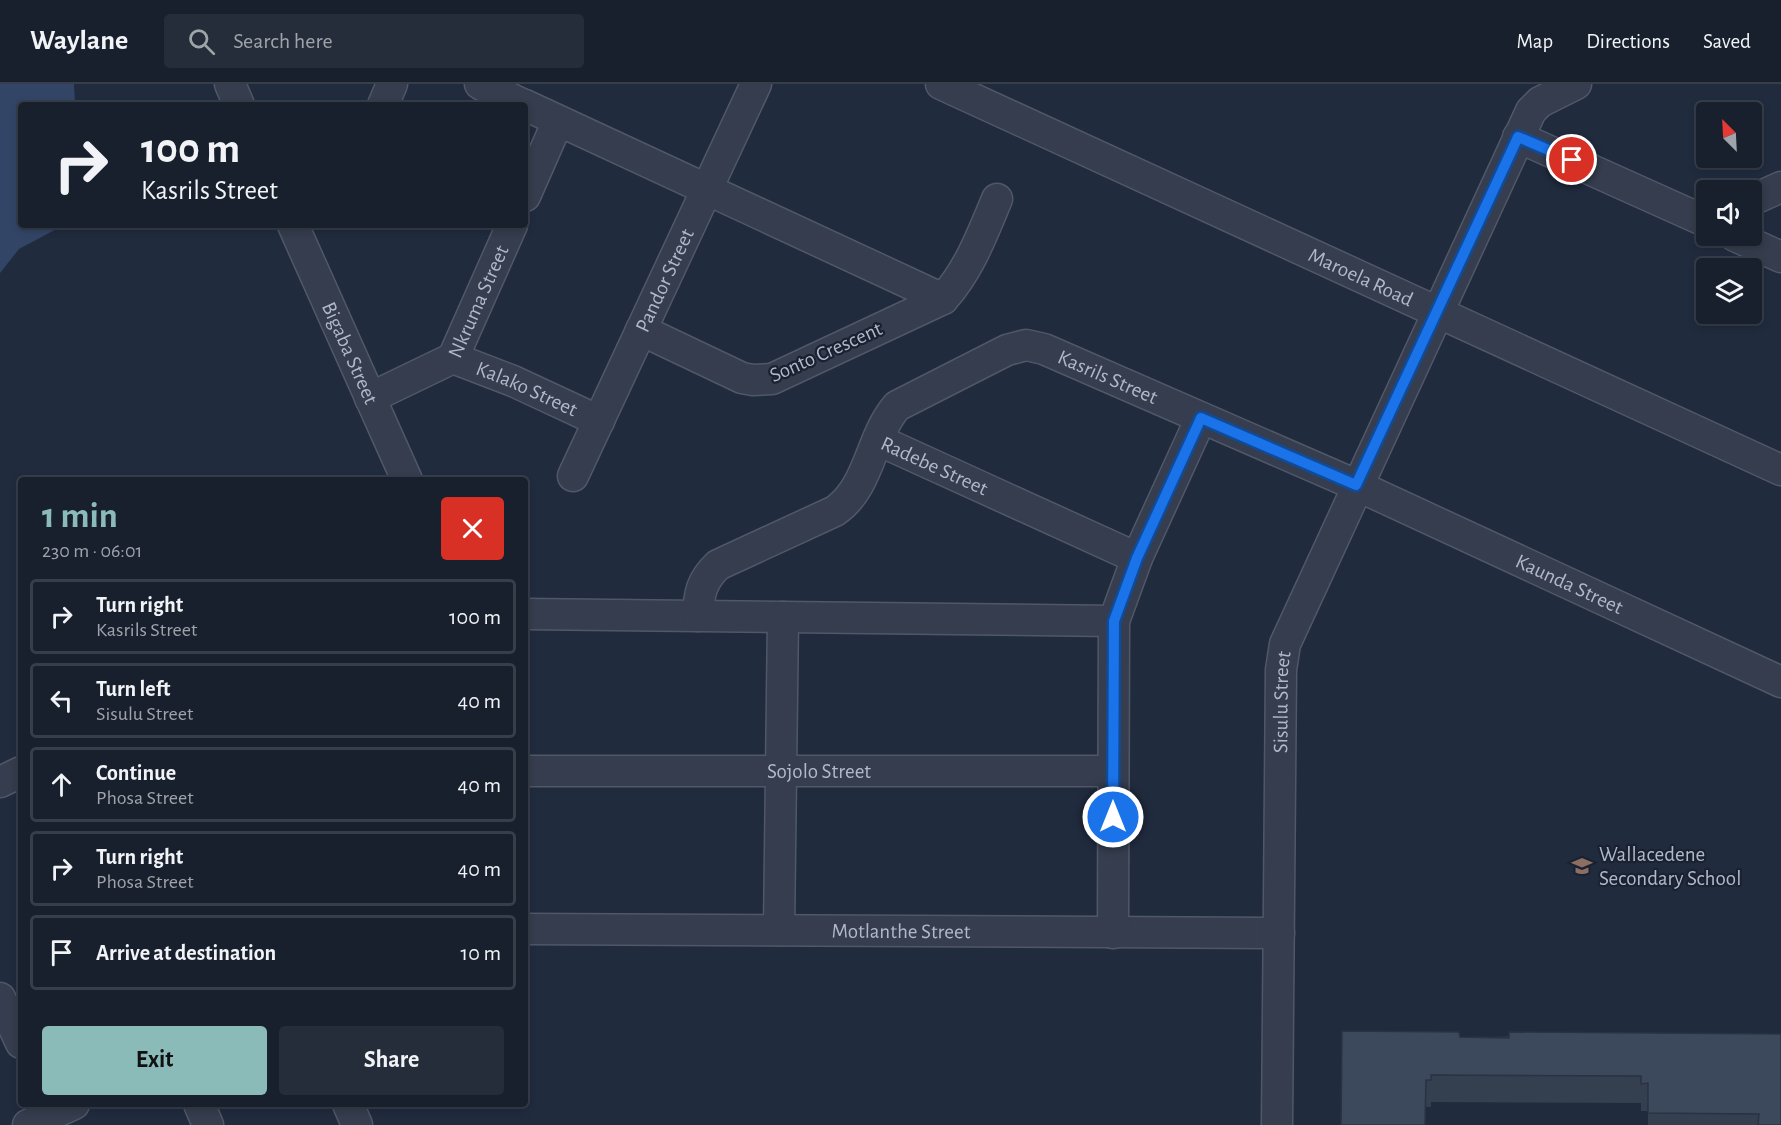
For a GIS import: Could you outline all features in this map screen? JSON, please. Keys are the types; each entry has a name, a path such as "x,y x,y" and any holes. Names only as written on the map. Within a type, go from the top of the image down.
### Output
{"street":[{"path":"230,84 238,102"},
{"path":"384,102 392,84"},
{"path":"480,84 519,102"},
{"name":"Pandor Street","path":"573,476 756,84"},
{"name":"Maroela Road","path":"941,84 1781,470"},
{"name":"Sisulu Street","path":"1277,1125 1281,670 1285,644 1356,485 1531,111 1540,102 1576,84"},
{"path":"528,106 943,299"},
{"path":"528,189 558,121"},
{"path":"1518,137 1696,217"},
{"path":"1762,196 1781,187"},
{"name":"Sonto Crescent","path":"641,330 742,378 763,381 781,376 943,299 959,281 971,260 997,200"},
{"name":"Bigaba Street","path":"294,228 406,477"},
{"name":"Nkruma Street","path":"370,398 453,358 511,228"},
{"path":"1757,246 1781,257"},
{"name":"Kasrils Street","path":"878,440 891,412 905,400 1007,350 1026,345 1044,349 1356,485"},
{"name":"Kalako Street","path":"453,358 513,381 599,421"},
{"path":"1113,933 1114,621 1137,558 1201,418"},
{"name":"Radebe Street","path":"698,616 700,591 708,574 718,565 843,506 856,489 878,440 1137,558"},
{"name":"Kaunda Street","path":"1356,485 1781,682"},
{"path":"528,614 1114,621"},
{"path":"779,930 783,617"},
{"name":"Sojolo Street","path":"528,771 1113,771"},
{"path":"0,782 18,773"},
{"name":"Motlanthe Street","path":"528,928 1279,933"},
{"path":"0,998 18,1037"},
{"path":"200,1107 208,1125"},
{"path":"349,1107 357,1125"}],"water":[{"path":"0,84 74,84 75,102 18,102 18,228 58,228 19,249 0,273"}],"building":[{"path":"1342,1031 1459,1032 1460,1037 1509,1038 1509,1032 1781,1034 1781,1125 1758,1125 1759,1114 1648,1113 1648,1083 1641,1084 1641,1076 1431,1075 1431,1080 1426,1080 1425,1125 1341,1125"}],"place":[{"name":"Wallacedene Secondary School","path":"1582,866"}],"route":[{"path":"1113,817 1114,621 1137,558 1201,418 1356,485 1518,137 1572,160"}]}
